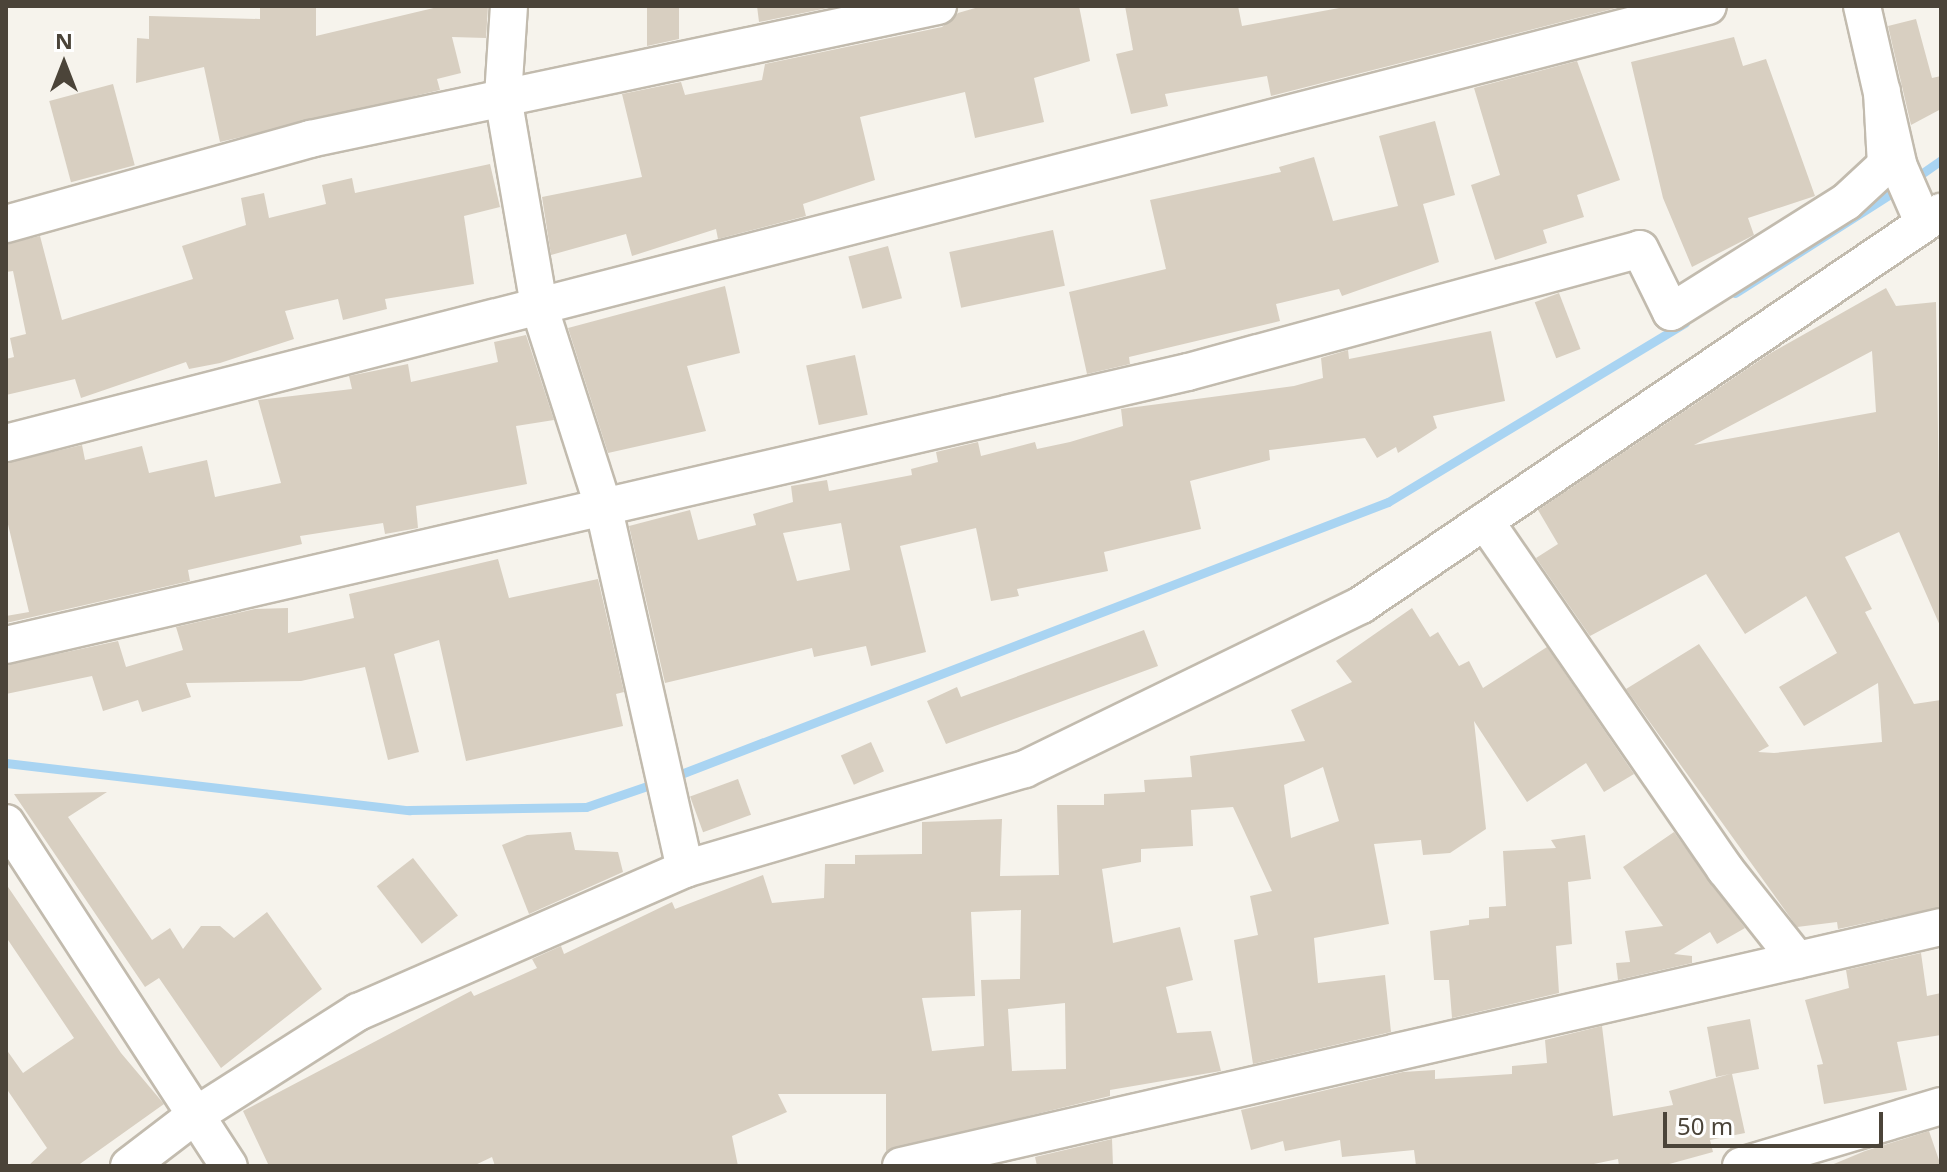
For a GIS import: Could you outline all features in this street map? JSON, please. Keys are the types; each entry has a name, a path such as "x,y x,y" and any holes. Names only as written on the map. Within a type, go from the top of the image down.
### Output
{"street":[{"path":"509,6 503,97 539,306 603,505 671,821 685,869"},
{"path":"6,224 310,139 938,6"},
{"path":"6,443 1708,6"},
{"path":"129,1166 193,1117 358,1012 685,869 1025,769 1361,605 1932,217 1899,167 1862,6"},
{"path":"6,645 1188,372 1640,249 1671,312 1846,202 1886,165 1882,92"},
{"path":"1485,521 1725,869 1797,960"},
{"path":"6,823 193,1117 229,1166"},
{"path":"901,1166 1941,927"},
{"path":"1741,1166 1941,1106"}],"building":[{"path":"260,6 316,6 316,36 442,6 488,6 486,38 452,37 461,73 437,79 440,90 220,142 204,67 136,83 137,38 149,39 149,16 260,19"},
{"path":"647,6 679,6 679,39 647,46"},
{"path":"757,6 837,6 759,22"},
{"path":"982,6 1079,6 1090,61 1034,78 1044,122 975,138 965,92 860,117 875,180 803,204 806,216 718,239 716,229 632,256 626,234 551,255 542,197 642,177 622,94 681,82 685,95 762,80 765,64 942,27 958,13"},
{"path":"1125,6 1238,6 1242,26 1350,6 1624,6 1271,96 1267,76 1165,94 1168,106 1131,114 1116,54 1133,50"},
{"path":"1916,19 1932,78 1941,76 1941,109 1911,125 1888,26"},
{"path":"1734,37 1743,66 1766,59 1815,196 1748,218 1754,235 1692,267 1663,198 1631,62"},
{"path":"1577,61 1620,180 1577,195 1584,217 1543,230 1547,243 1495,260 1471,185 1500,175 1474,88"},
{"path":"113,84 135,165 71,182 49,101"},
{"path":"1435,121 1455,195 1423,204 1439,262 1342,296 1339,289 1276,304 1280,321 1129,357 1130,364 1087,374 1069,292 1166,269 1150,200 1281,172 1279,167 1314,157 1333,221 1398,206 1379,136"},
{"path":"490,164 500,207 464,216 474,284 385,299 387,309 343,320 338,299 285,311 294,339 220,363 189,369 186,362 81,398 75,379 6,395 6,359 14,357 10,338 26,334 13,271 6,272 6,244 40,236 62,320 193,279 182,246 246,225 241,198 264,193 269,218 326,204 322,185 352,178 355,193"},
{"path":"1053,230 1065,286 961,308 949,252"},
{"path":"888,246 902,298 862,309 848,257"},
{"path":"725,286 740,353 687,366 706,431 608,453 568,328"},
{"path":"1886,288 1896,306 1936,302 1941,628 1899,532 1845,557 1872,609 1865,612 1914,704 1941,700 1941,907 1838,929 1837,922 1797,927 1626,689 1699,644 1769,746 1758,752 1882,742 1878,683 1804,726 1779,687 1837,653 1806,596 1745,634 1706,574 1590,636 1536,558 1558,544 1538,510 1769,354","holes":["1872,351 1876,412 1694,445"]},
{"path":"1559,293 1581,349 1556,358 1535,302"},
{"path":"1491,331 1505,401 1433,416 1437,428 1398,453 1396,447 1377,458 1365,438 1269,450 1270,460 1190,481 1201,529 1104,552 1108,571 1017,589 1019,596 991,601 976,528 900,546 926,652 871,666 866,646 814,657 812,648 665,683 629,526 690,510 698,540 756,525 753,514 793,502 791,486 827,480 829,491 912,475 911,469 938,462 936,452 978,442 981,456 1035,442 1037,449 1070,442 1123,426 1121,409 1294,386 1323,378 1321,358 1348,350 1349,359","holes":["841,523 850,570 797,581 783,533"]},
{"path":"526,335 554,420 516,426 527,484 416,506 418,528 385,534 383,523 300,536 302,544 188,570 190,581 6,623 6,616 29,612 6,516 6,463 82,445 85,460 142,446 149,473 207,460 215,497 281,483 258,400 352,389 349,376 408,364 411,382 498,362 494,342"},
{"path":"855,355 868,415 819,425 806,365"},
{"path":"498,559 509,598 598,579 624,692 616,694 623,726 466,761 439,640 394,654 419,752 388,760 365,667 301,681 186,683 191,697 142,712 138,700 103,711 92,676 6,694 6,665 118,641 126,667 183,650 176,627 255,609 288,608 288,633 354,618 349,594"},
{"path":"1412,608 1430,637 1438,632 1459,666 1469,661 1483,688 1547,647 1634,774 1604,792 1586,763 1527,802 1474,721 1486,829 1450,853 1423,855 1421,840 1374,844 1389,924 1314,938 1318,983 1385,975 1391,1032 1253,1064 1234,940 1258,935 1250,896 1272,891 1233,807 1191,810 1193,846 1141,849 1141,862 1102,869 1113,943 1180,927 1193,980 1166,987 1177,1033 1211,1031 1221,1071 1110,1090 1110,1096 886,1151 886,1094 778,1094 787,1112 732,1136 738,1166 495,1166 492,1157 473,1166 269,1166 243,1111 471,991 474,996 537,968 532,959 561,946 564,954 672,902 675,909 763,875 772,903 824,898 825,864 855,864 855,855 922,854 922,822 1002,819 1000,876 1059,875 1057,805 1104,805 1104,794 1145,792 1144,780 1192,777 1190,756 1305,741 1291,710 1352,682 1336,661","holes":["1323,767 1339,821 1291,838 1284,785","1021,910 1020,979 981,980 984,1046 932,1051 922,998 975,996 971,912","1065,1003 1066,1069 1012,1071 1008,1009"]},
{"path":"1144,630 1158,666 946,744 927,701 957,687 961,697"},
{"path":"871,742 884,771 854,785 841,755"},
{"path":"738,779 751,815 703,832 690,796"},
{"path":"107,792 68,817 152,940 170,928 183,949 201,926 220,926 234,938 267,912 322,989 221,1068 159,978 145,987 14,794"},
{"path":"571,832 575,850 618,852 623,872 529,914 502,845 527,835"},
{"path":"1674,832 1745,928 1717,944 1710,932 1674,954 1692,956 1692,963 1618,980 1616,963 1630,962 1625,931 1663,926 1623,867"},
{"path":"1585,835 1591,879 1568,882 1572,944 1556,946 1559,993 1452,1018 1449,980 1434,980 1430,931 1469,925 1469,920 1489,918 1489,907 1506,906 1503,851 1556,848 1551,840"},
{"path":"413,858 458,916 422,944 377,886"},
{"path":"6,884 121,1053 164,1104 77,1166 28,1166 47,1148 6,1088 6,1049 23,1073 74,1038 6,937"},
{"path":"1921,953 1927,996 1941,993 1941,1035 1897,1042 1907,1090 1824,1104 1817,1065 1823,1064 1805,1000 1849,988 1846,970"},
{"path":"1750,1019 1759,1069 1732,1074 1745,1133 1710,1140 1713,1152 1662,1166 1619,1166 1618,1159 1584,1166 1416,1166 1414,1150 1342,1157 1340,1140 1285,1151 1283,1141 1251,1150 1241,1110 1403,1072 1435,1070 1435,1079 1512,1074 1512,1066 1547,1063 1545,1040 1602,1026 1613,1116 1673,1105 1669,1091 1730,1074 1716,1077 1707,1027"},
{"path":"1929,1131 1941,1166 1829,1166 1865,1151"},
{"path":"1112,1139 1113,1166 1037,1166 1035,1157"}],"waterway":[{"path":"1914,179 1941,160"},
{"path":"1735,293 1898,189"},
{"path":"673,777 1388,502 1685,323"},
{"path":"6,763 409,810 586,807 659,782"}]}
